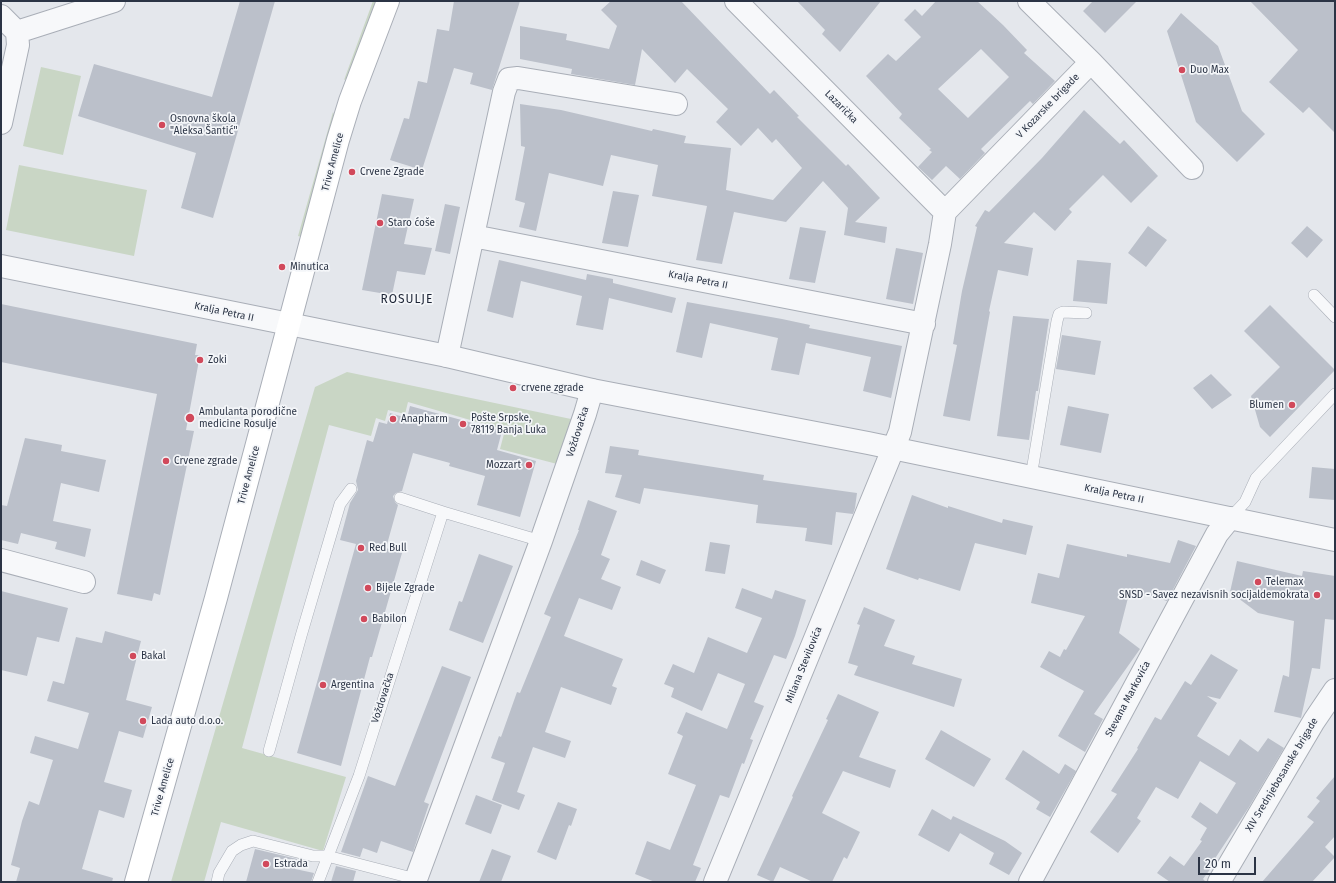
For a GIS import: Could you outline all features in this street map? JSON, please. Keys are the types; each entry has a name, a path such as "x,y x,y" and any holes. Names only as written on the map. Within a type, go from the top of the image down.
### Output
{"main road":[{"name":"Trive Amelice","path":"136,882 216,598 288,324 306,268 350,101 388,1"}],"street":[{"path":"17,32 114,1"},
{"name":"Lazarička","path":"736,1 945,212"},
{"path":"1029,1 1091,62 1192,168"},
{"path":"1,16 17,32 18,45 1,122"},
{"name":"V Kozarske brigade","path":"945,212 1091,62"},
{"path":"447,356 504,92 509,79 518,78 676,104"},
{"path":"893,449 902,424 924,324 945,212"},
{"name":"Kralja Petra II","path":"473,236 924,324"},
{"name":"Kralja Petra II","path":"1,266 447,356 592,390 893,449 1335,540"},
{"name":"Voždovačka","path":"416,880 542,541 586,414 592,390"},
{"name":"Milana Stevilovića","path":"715,882 893,449"},
{"name":"Stevana Markovića","path":"1030,882 1217,534 1230,518"},
{"path":"1,560 84,582"},
{"name":"XIV Srednjebosanske brigade","path":"1219,882 1314,721 1335,690"}],"lane":[{"path":"1314,295 1335,317"},
{"path":"1031,477 1057,321 1060,314 1063,312 1086,313"},
{"path":"1230,518 1245,502 1256,478 1335,394"},
{"path":"269,751 340,504 351,489"},
{"path":"400,498 542,541"},
{"name":"Voždovačka","path":"318,882 358,776 443,512"},
{"path":"217,882 219,873 232,851 241,845 253,841 313,856 327,856 416,880"}],"green space":[{"path":"373,1 377,1 348,78 344,80"},
{"path":"41,67 81,76 63,155 23,146"},
{"path":"333,112 336,119 301,237 298,236"},
{"path":"19,165 147,190 134,256 6,230"},
{"path":"347,372 571,419 557,464 500,449 505,430 408,402 405,414 388,410 385,421 376,418 371,436 329,425 242,748 346,777 323,851 221,822 204,882 171,882 315,387"}],"building":[{"path":"240,1 275,1 213,218 181,208 196,153 78,116 94,64 212,97"},
{"path":"454,1 520,1 492,90 470,84 473,73 454,68 422,170 390,160 404,118 409,119 418,81 427,83 437,29 449,31"},
{"path":"611,1 681,1 770,94 774,90 799,116 797,117 846,166 848,164 880,198 855,222 887,227 885,243 844,235 848,208 823,181 786,222 734,212 722,264 696,260 707,206 652,196 658,165 611,155 603,186 549,173 536,231 519,227 525,203 515,200 525,147 521,146 520,104 561,110 652,131 653,129 686,136 684,143 731,148 726,190 773,200 802,168 776,139 772,143 758,128 741,146 716,122 728,109 687,69 675,83 642,49 635,85 571,74 572,69 520,59 520,26 567,34 566,40 609,49 617,26 601,10"},
{"path":"797,1 881,1 840,52 822,34 825,30"},
{"path":"936,1 977,1 1027,50 1024,53 1055,81 1033,104 1030,101 981,149 985,153 960,179 946,166 932,180 918,167 932,152 929,150 931,149 899,118 902,114 866,76 888,54 896,61 921,37 904,20 915,9 922,16","holes":["981,49 1009,77 968,118 938,89"]},
{"path":"1093,1 1137,1 1105,33 1083,11"},
{"path":"1250,1 1335,1 1335,133 1309,107 1303,113 1269,82 1298,50"},
{"path":"1181,13 1218,46 1242,111 1265,134 1237,162 1196,122 1167,31"},
{"path":"1084,110 1120,144 1124,140 1158,176 1131,203 1103,175 1069,209 1072,212 1055,231 1034,212 1004,243 1033,248 1028,276 998,270 989,311 970,421 943,416 957,345 953,344 962,291 977,227 975,226 985,210 989,212 1042,158"},
{"path":"613,191 639,195 628,247 602,243"},
{"path":"382,194 414,199 404,244 432,248 425,275 397,271 392,295 362,290"},
{"path":"445,204 460,207 450,254 435,251"},
{"path":"1148,226 1167,240 1146,267 1128,253"},
{"path":"1307,226 1323,240 1307,258 1291,243"},
{"path":"800,227 826,231 815,283 789,279"},
{"path":"896,248 923,253 913,304 886,299"},
{"path":"499,260 586,280 587,274 613,279 613,283 676,298 672,313 609,298 603,330 576,325 582,296 521,281 513,318 487,311"},
{"path":"1077,260 1111,263 1107,304 1073,301"},
{"path":"687,302 782,319 810,325 809,328 902,346 891,398 863,391 871,357 806,343 799,375 771,370 778,338 710,323 702,358 676,352"},
{"name":"Crvene zgrade","path":"1,304 197,344 195,355 200,355 186,430 194,431 160,595 154,593 152,601 117,594 157,394 1,362"},
{"path":"1270,305 1335,370 1270,437 1260,427 1251,396 1280,367 1244,331"},
{"path":"1013,316 1049,319 1029,440 997,436"},
{"path":"1062,335 1101,341 1095,375 1056,369"},
{"path":"1211,374 1232,395 1212,409 1193,388"},
{"name":"Bijele Zgrade","path":"410,406 502,431 497,450 536,461 520,517 477,505 485,476 449,466 450,463 413,453 402,491 393,496 398,505 386,548 402,553 372,657 370,657 341,766 297,753 356,544 340,540 350,503 358,490 356,481 367,440 373,442 379,422 387,424 390,413 407,418"},
{"path":"1068,406 1109,414 1101,453 1060,445"},
{"path":"25,438 62,445 61,451 106,460 99,492 61,483 53,521 91,529 85,557 55,549 57,542 21,533 18,544 1,540 1,505 7,506"},
{"path":"610,446 639,450 638,455 764,475 763,480 857,493 855,508 853,514 836,512 832,545 805,541 807,528 756,523 758,505 644,488 640,504 615,497 622,475 605,473"},
{"path":"1312,467 1335,469 1335,500 1309,498"},
{"path":"912,495 948,508 948,506 1002,523 1003,519 1033,526 1026,555 975,543 960,591 919,578 918,580 886,569"},
{"path":"588,500 617,511 601,555 610,559 601,579 621,587 612,610 579,598 564,636 623,659 612,686 617,688 611,705 561,687 545,732 571,741 565,758 533,747 517,792 525,795 519,810 492,800 505,763 491,758 499,736 501,737 517,692 520,693 551,617 544,614 579,530"},
{"path":"1178,540 1196,546 1167,601 1130,590 1119,633 1140,649 1094,714 1103,719 1085,752 1058,736 1084,691 1040,667 1049,651 1060,657 1064,649 1066,650 1085,616 1031,603 1038,573 1059,578 1067,544 1127,557 1127,554 1170,563"},
{"path":"710,542 730,545 725,574 705,571"},
{"path":"479,554 513,566 483,643 449,630 459,601 462,602"},
{"path":"641,560 666,570 660,584 636,575"},
{"path":"1237,561 1302,576 1303,571 1335,576 1335,620 1325,619 1320,669 1312,668 1301,718 1274,712 1283,675 1289,677 1294,621 1258,613 1230,592"},
{"path":"742,588 772,599 775,590 806,600 786,659 774,655 754,702 764,706 750,739 753,740 744,764 742,763 729,798 720,795 693,865 701,868 695,882 655,882 635,874 647,841 670,850 696,785 668,774 683,736 677,733 686,712 727,729 745,684 718,673 702,711 671,697 674,688 664,684 673,664 694,673 708,637 747,653 762,618 735,608"},
{"path":"1,591 68,608 59,642 37,637 27,676 1,670"},
{"path":"864,607 895,620 884,646 915,656 912,664 962,679 954,707 854,675 858,666 848,663 860,625 857,624"},
{"path":"105,631 141,641 126,700 152,707 143,738 119,731 104,782 132,790 124,818 99,810 82,869 113,878 112,882 16,882 20,868 11,865 22,821 29,801 39,805 53,760 30,753 35,736 78,749 89,713 47,701 53,681 64,684 76,637 102,643"},
{"path":"1211,654 1238,670 1220,699 1207,696 1217,703 1197,736 1229,756 1240,739 1258,752 1268,738 1284,748 1249,807 1212,863 1214,864 1203,879 1206,882 1170,882 1157,873 1170,856 1184,866 1202,841 1200,840 1207,828 1191,817 1200,802 1217,814 1236,783 1200,761 1178,799 1156,787 1137,818 1141,821 1118,853 1090,832 1117,794 1111,791 1138,749 1137,748 1155,717 1161,720 1185,681 1191,685"},
{"path":"442,666 471,677 424,802 429,804 413,852 381,841 377,853 363,848 360,857 341,852 368,776 395,786"},
{"path":"838,694 879,712 859,757 896,770 890,788 843,771 822,813 860,832 847,859 844,857 832,882 813,882 780,867 773,882 757,875 828,720 826,719"},
{"path":"941,730 991,759 974,787 925,759"},
{"path":"1023,750 1059,774 1065,764 1076,771 1050,817 1036,809 1040,802 1005,779"},
{"path":"1335,776 1335,836 1325,847 1335,857 1312,882 1262,882 1314,822 1307,817 1320,801 1316,798"},
{"path":"476,795 502,805 491,834 465,824"},
{"path":"558,802 577,809 571,826 569,825 556,860 537,852"},
{"path":"932,809 951,820 953,816 1005,841 1022,853 1009,875 989,864 994,853 960,833 949,852 918,835"},
{"path":"255,849 297,859 295,869 314,873 311,882 246,882"},
{"path":"492,849 511,856 501,882 479,882"},
{"path":"336,866 356,871 353,882 331,882"}],"place":[{"name":"Duo Max","path":"1182,70"},
{"name":"Osnovna škola \"Aleksa Šantić\"","path":"162,125"},
{"name":"Crvene Zgrade","path":"352,172"},
{"name":"Staro ćoše","path":"380,223"},
{"name":"Minutica","path":"282,267"},
{"name":"Zoki","path":"200,360"},
{"name":"crvene zgrade","path":"513,388"},
{"name":"Blumen","path":"1292,405"},
{"name":"Ambulanta porodične medicine Rosulje","path":"190,418"},
{"name":"Anapharm","path":"393,419"},
{"name":"Pošte Srpske, 78119 Banja Luka","path":"463,424"},
{"name":"Crvene zgrade","path":"166,461"},
{"name":"Mozzart","path":"529,465"},
{"name":"Red Bull","path":"361,548"},
{"name":"Telemax","path":"1258,582"},
{"name":"Bijele Zgrade","path":"368,588"},
{"name":"SNSD - Savez nezavisnih socijaldemokrata","path":"1317,595"},
{"name":"Babilon","path":"364,619"},
{"name":"Bakal","path":"133,656"},
{"name":"Argentina","path":"323,685"},
{"name":"Lada auto d.o.o.","path":"143,721"},
{"name":"Estrada","path":"266,864"}],"district":[{"name":"ROSULJE","path":"407,300"}]}
